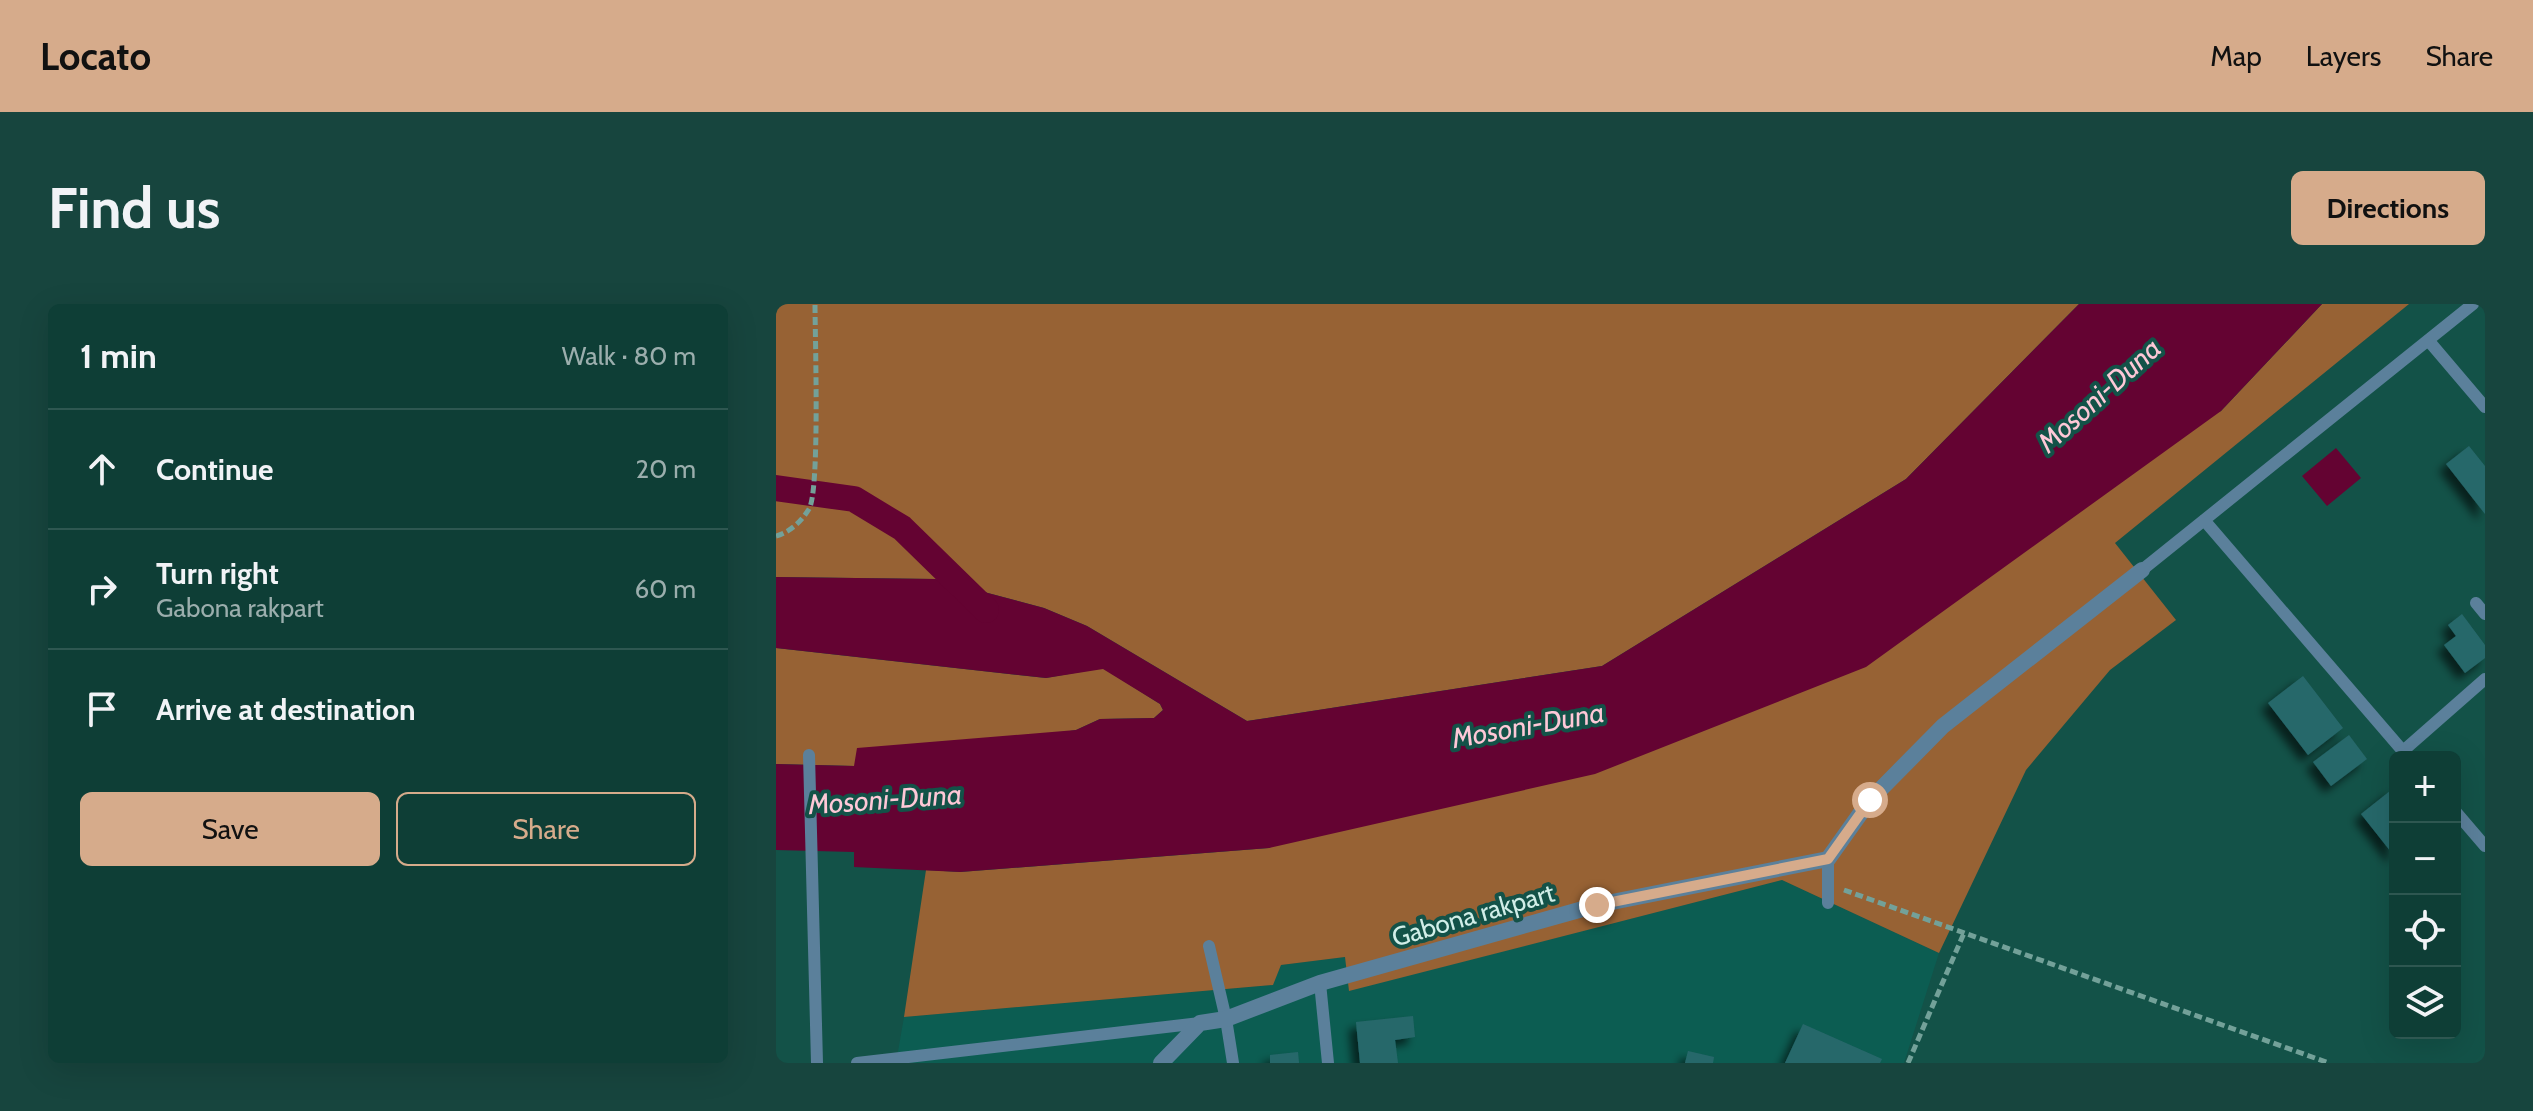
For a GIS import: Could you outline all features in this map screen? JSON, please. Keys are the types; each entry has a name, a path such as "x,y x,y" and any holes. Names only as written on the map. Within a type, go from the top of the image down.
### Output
{"street":[{"path":"1828,859 1870,800 1943,726 2142,570"},
{"name":"Gabona rakpart","path":"1200,1023 1226,1019 1320,983 1597,905 1828,859"},
{"path":"1161,1063 1200,1023"}],"lane":[{"path":"2142,570 2473,304"},
{"path":"2428,340 2485,407"},
{"path":"2204,520 2403,751"},
{"path":"2476,603 2485,614"},
{"path":"2409,751 2485,679"},
{"path":"809,755 817,1063"},
{"path":"2461,818 2485,846"},
{"path":"1828,859 1828,903"},
{"path":"1209,946 1233,1063"},
{"path":"1320,983 1328,1063"},
{"path":"857,1063 1200,1023"}],"path":[{"path":"776,536 789,532 811,507 815,304"},
{"path":"1828,884 2329,1063"},
{"path":"1908,1063 1964,933"}],"shaded area":[{"path":"776,304 2079,304 1906,479 1602,666 1247,721 1087,626 1044,608 935,579 776,577"},
{"path":"2322,304 2409,304 2115,543 2176,620 2110,670 2026,770 1939,953 1782,880 1349,991 1345,957 1281,965 1273,985 904,1017 926,870 960,872 1269,848 2221,411"},
{"path":"776,648 1046,678 1103,668 1160,704 1163,710 1154,718 1100,719 1076,730 855,766 776,764"},
{"path":"1782,880 1939,953 1904,1063 896,1063 904,1017 1272,985 1281,965 1346,957 1350,990"}],"water":[{"name":"Mosoni-Duna","path":"2079,304 2322,304 2221,411 1866,667 1595,774 1269,848 960,872 854,867 854,852 776,850 776,764 854,766 857,748 1076,730 1100,719 1154,718 1163,710 1160,704 1103,669 1046,678 776,648 776,577 935,579 1044,608 1087,626 1247,721 1602,666 1906,479"},
{"path":"2336,448 2361,478 2327,506 2302,476"}],"building":[{"path":"2469,446 2485,466 2485,514 2446,464"},
{"path":"2462,614 2485,645 2485,658 2465,673 2444,645 2456,636 2448,625"},
{"path":"2303,676 2343,728 2308,755 2268,703"},
{"path":"2349,735 2367,759 2331,786 2313,762"},
{"path":"2389,792 2389,849 2361,814"},
{"path":"1413,1016 1415,1037 1395,1040 1398,1063 1360,1063 1356,1022"},
{"path":"1803,1024 1882,1059 1880,1063 1785,1063"},
{"path":"1688,1051 1714,1057 1713,1063 1685,1063"},
{"path":"1298,1052 1299,1063 1270,1063 1270,1055"}],"waterway":[{"path":"776,488 854,499 902,528 986,610"}],"route":[{"path":"1597,905 1828,859 1870,800"}]}
